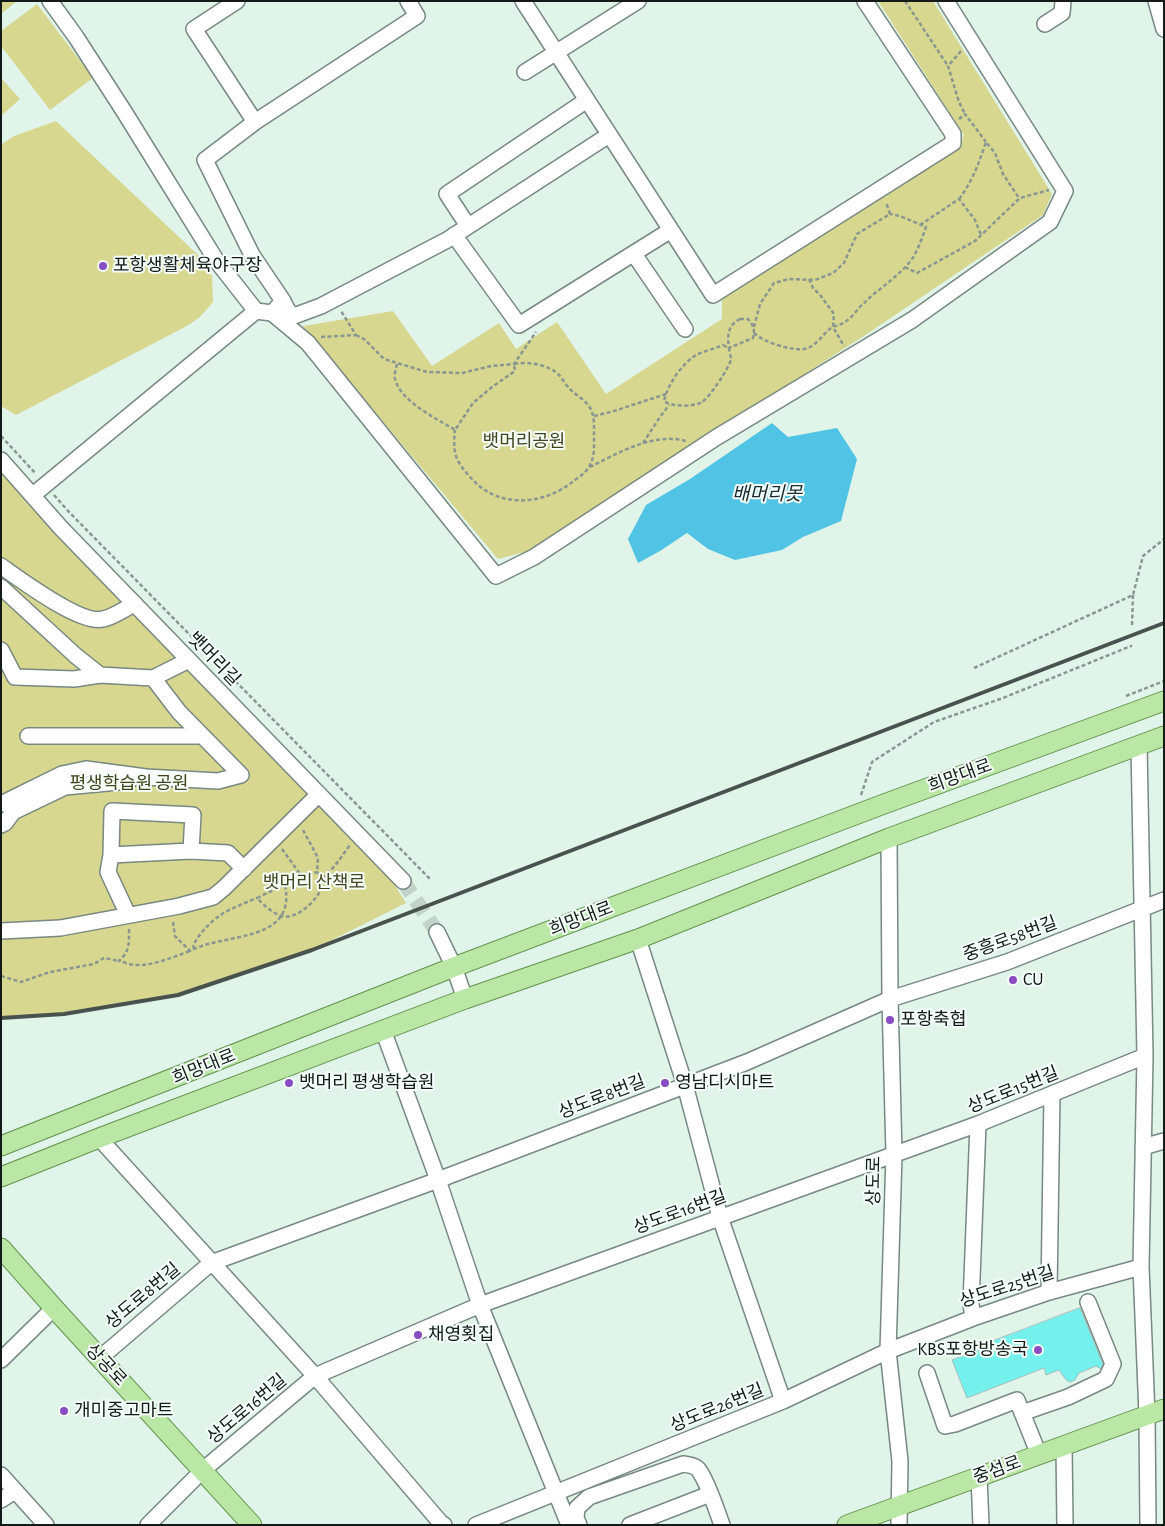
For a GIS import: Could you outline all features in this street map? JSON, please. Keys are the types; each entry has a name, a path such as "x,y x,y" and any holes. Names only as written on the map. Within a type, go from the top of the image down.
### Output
{"main road":[{"name":"희망대로","path":"1,1146 454,967 1164,701"},
{"name":"희망대로","path":"6,1175 465,999 638,938 889,838 1164,736"},
{"path":"1,1133 47,1129"},
{"path":"1,1192 6,1175"},
{"name":"상공로","path":"1,1246 54,1308 252,1525"},
{"name":"중섬로","path":"848,1525 899,1515 979,1477 1155,1412"}],"street":[{"path":"50,1 125,113 216,260 256,311"},
{"path":"237,1 194,29 255,122"},
{"path":"408,1 417,16 255,122 206,160 277,307 496,576 534,556 700,449 912,320 1050,222 1065,190 946,1"},
{"path":"523,1 713,295 953,143 953,134 865,1"},
{"path":"525,72 638,1"},
{"path":"1045,24 1062,13 1063,1"},
{"path":"1156,1 1164,29"},
{"path":"468,226 447,194 587,100"},
{"path":"33,496 256,311 277,307 288,311 294,316 321,306 454,235 609,135"},
{"path":"454,235 519,326 671,230"},
{"path":"634,254 685,329"},
{"name":"뱃머리길","path":"1,460 134,604 403,881"},
{"path":"1,566 49,598 82,616 102,620 134,604"},
{"path":"1,587 76,656 100,675"},
{"path":"1,650 15,677 74,679 100,675 153,678 189,660"},
{"path":"5,814 27,792 62,774 86,768 146,777 218,781 241,775 179,712 153,678"},
{"path":"28,736 202,736"},
{"path":"1139,746 1145,1056 1141,1267 1155,1412 1148,1525"},
{"path":"5,814 65,787 144,780 146,777"},
{"path":"1,931 60,928 172,907 212,897 244,869 319,794"},
{"path":"128,915 108,872 111,855 112,811 193,815 191,851"},
{"name":"상도로","path":"889,838 890,999 894,1155 888,1351 900,1461 899,1515"},
{"path":"111,855 191,851 228,854 244,869"},
{"name":"중흥로58번길","path":"890,999 1007,962 1164,900"},
{"path":"437,932 454,967 465,999"},
{"path":"638,938 685,1085 720,1218 783,1401"},
{"name":"상도로8번길","path":"100,1358 211,1263 438,1180 747,1062 890,999"},
{"path":"383,1030 438,1180 480,1305 569,1525"},
{"name":"상도로15번길","path":"894,1155 978,1124 1145,1056"},
{"path":"1050,1292 1052,1094"},
{"path":"973,1318 971,1304 978,1124"},
{"path":"99,1138 211,1263"},
{"path":"1143,1147 1164,1140"},
{"name":"상도로16번길","path":"148,1525 203,1470 315,1376 480,1305 894,1155"},
{"name":"상도로16번길","path":"211,1263 315,1376 444,1525"},
{"name":"상도로25번길","path":"888,1351 973,1318 1050,1292 1141,1267"},
{"path":"1022,1412 1068,1397 1106,1379 1113,1364 1088,1302"},
{"path":"1,1360 54,1308"},
{"name":"상도로26번길","path":"476,1525 783,1401 888,1351"},
{"path":"927,1373 945,1426 955,1424 1017,1400 1039,1455"},
{"path":"1064,1446 1065,1525"},
{"path":"579,1525 576,1518 576,1508 589,1497 683,1464 693,1465 698,1469 722,1525"},
{"path":"1,1475 46,1525"},
{"path":"979,1477 981,1525"},
{"path":"1,1500 15,1491"},
{"path":"630,1525 710,1494"}],"path":[{"path":"905,1 948,66 958,102 965,114 995,153 1003,174 1020,198"},
{"path":"948,66 971,41"},
{"path":"948,128 965,114"},
{"path":"920,225 959,199 966,190 986,142"},
{"path":"904,267 917,273 975,241 1020,198 1062,185"},
{"path":"880,189 890,214"},
{"path":"959,199 975,220 981,235"},
{"path":"754,327 748,319 740,319 733,323 728,330 727,339 729,348 731,360 722,380 702,402 669,405 664,401 670,384 682,368 696,355 723,345 729,348 753,338 754,327 760,304 774,283 789,279 815,280 833,273 844,264 857,234 890,214 900,216 926,227 912,259 876,291 846,322 833,327 819,341 804,349 792,348 770,343 758,338 754,333"},
{"path":"809,279 813,288 834,314 833,327 850,357"},
{"path":"333,299 356,335"},
{"path":"541,312 539,328 514,364 515,371 473,403 455,430 454,445 460,464 467,475 483,491 497,497 517,501 549,495 567,486 590,467 638,444 663,439 684,440 700,449"},
{"path":"304,339 356,335 364,339 384,359 427,372 453,373 520,362 544,366 559,375 570,389 589,406 594,416 594,454 590,467"},
{"path":"397,364 394,377 400,391 408,400 455,430"},
{"path":"594,416 666,394"},
{"path":"643,443 669,405"},
{"path":"69,512 431,880"},
{"path":"1132,625 1133,595 1143,556 1164,539"},
{"path":"974,668 1133,595"},
{"path":"854,816 872,762 934,722 1003,698 1131,645"},
{"path":"295,818 318,858 317,872"},
{"path":"257,898 281,916 291,917 306,908 318,895 323,877 335,868 339,859 358,834"},
{"path":"270,843 283,849 300,874"},
{"path":"194,949 193,945 202,931 210,922 228,910 285,885 300,874 308,875 317,872"},
{"path":"317,872 323,877"},
{"path":"1,976 21,982 50,972 94,964 104,958 119,960 134,966 162,961 194,949 236,937 255,934 269,928 286,909 288,897 285,885"},
{"path":"172,907 175,936 190,951"},
{"path":"119,960 126,955 129,944 128,915"}],"green space":[{"path":"1,1 17,1 1,14"},
{"name":"뱃머리공원","path":"878,1 933,1 1052,194 1043,215 867,334 528,551 498,559 303,326 393,311 432,366 499,323 516,349 557,322 606,394 722,319 722,297 959,147 964,135"},
{"path":"37,4 93,78 50,110 1,46 1,31"},
{"path":"1,78 20,99 1,116"},
{"name":"포항생활체육야구장","path":"56,121 198,255 212,276 213,302 199,318 185,327 16,415 1,406 1,145 14,136"},
{"name":"평생학습원 공원","path":"1,464 319,794 396,887 406,903 312,950 178,995 64,1014 1,1018"}],"water":[{"name":"배머리못","path":"772,423 788,437 837,428 857,459 841,521 803,537 782,550 735,560 708,549 687,533 638,563 628,539 646,505 690,479"}],"building":[{"name":"KBS포항방송국","path":"1080,1308 1103,1364 1101,1369 1096,1366 1079,1373 1075,1380 1070,1382 1066,1380 1059,1370 1046,1375 1044,1368 967,1398 952,1360 989,1346 988,1343"}],"tunnel":[{"path":"403,881 437,932"}],"railway":[{"path":"1,1018 64,1014 178,995 312,950 1164,623"}],"place":[{"name":"포항생활체육야구장","path":"103,266"},
{"name":"CU","path":"1013,980"},
{"name":"포항축협","path":"890,1020"},
{"name":"뱃머리 평생학습원","path":"289,1083"},
{"name":"영남디시마트","path":"665,1083"},
{"name":"채영횟집","path":"418,1335"},
{"name":"KBS포항방송국","path":"1038,1350"},
{"name":"개미중고마트","path":"64,1411"}],"park label":[{"name":"뱃머리 산책로","path":"314,883"}]}
